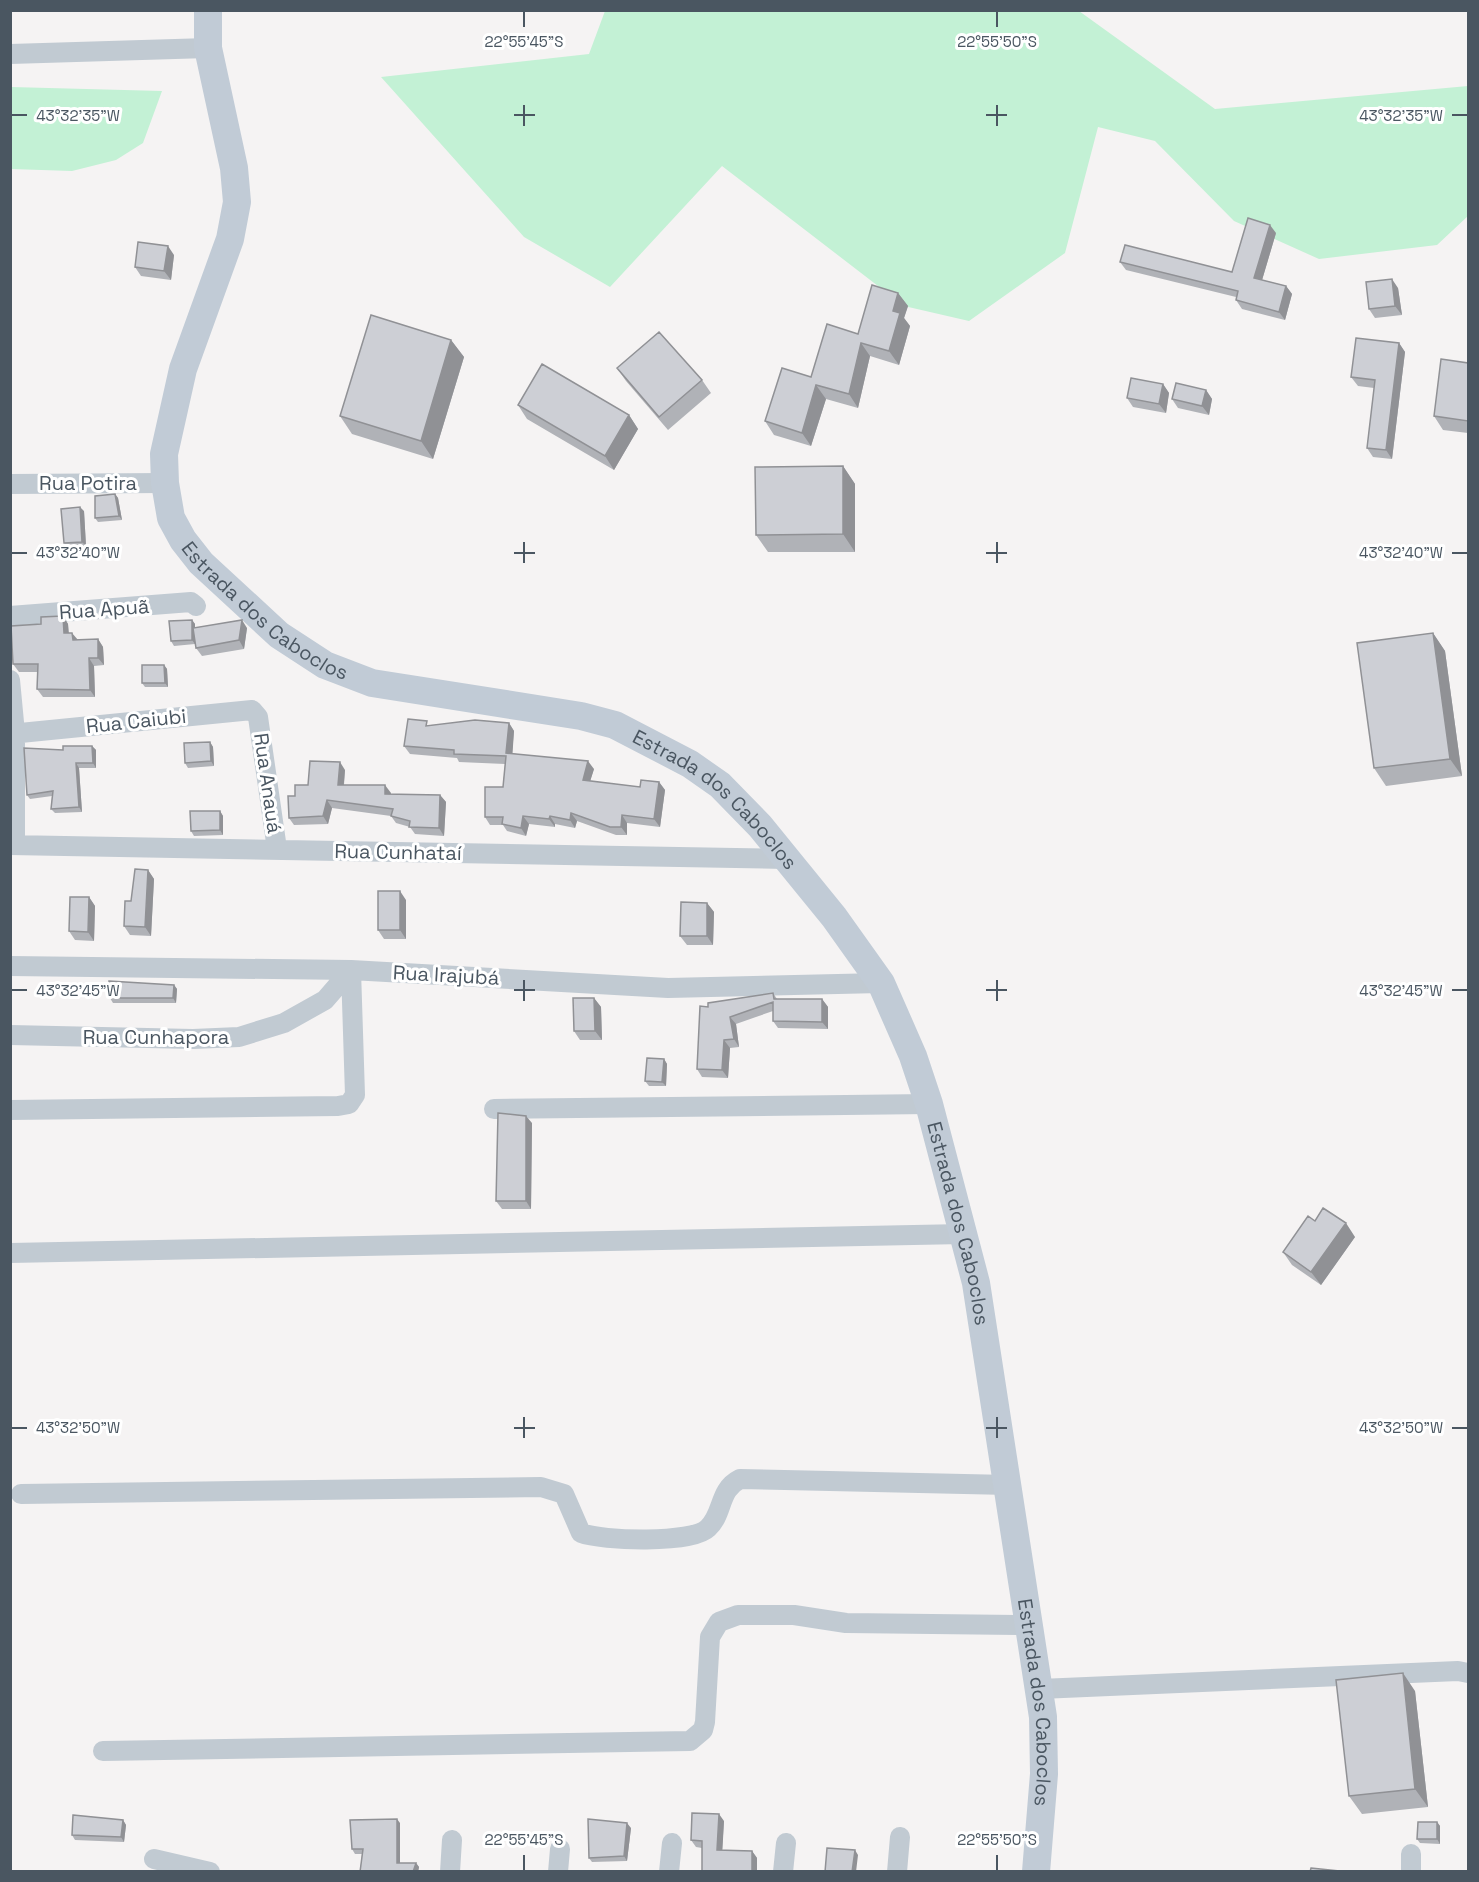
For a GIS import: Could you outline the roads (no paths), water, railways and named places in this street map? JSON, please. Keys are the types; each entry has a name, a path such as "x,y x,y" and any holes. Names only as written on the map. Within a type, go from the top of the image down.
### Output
{"street":[{"name":"Estrada dos Caboclos","path":"208,10 208,48 234,168 237,202 230,239 183,369 172,412 164,453 165,483 171,518 183,540 201,563 279,635 325,665 372,683 581,716 615,725 690,764 720,785 760,825 850,937 881,983 913,1056 929,1104 976,1283 1040,1689 1044,1774 1036,1872"},
{"path":"10,54 208,48"},
{"name":"Rua Potira","path":"10,484 165,483"},
{"name":"Rua Apuã","path":"10,616 191,602 196,606"},
{"path":"10,680 13,733 13,845"},
{"name":"Rua Caiubi","path":"13,733 242,709 252,710 258,717"},
{"name":"Rua Anauá","path":"258,717 277,849"},
{"name":"Rua Cunhataí","path":"13,845 786,859"},
{"name":"Rua Irajubá","path":"10,966 351,970 668,988 881,983"},
{"path":"10,1110 338,1106 349,1104 354,1095 351,970"},
{"name":"Rua Cunhapora","path":"10,1035 193,1039 238,1037 284,1023 325,1000 351,970"},
{"path":"494,1109 929,1104"},
{"path":"10,1253 964,1234"},
{"path":"21,1494 541,1487 564,1494 581,1533 606,1538 668,1538 689,1537 708,1529 714,1521 724,1491 740,1479 1009,1485"},
{"path":"103,1751 690,1742 703,1730 705,1722 710,1637 714,1628 727,1618 794,1615 846,1623 1029,1625"},
{"path":"1040,1689 1468,1672"},
{"path":"897,1872 900,1837"},
{"path":"450,1872 452,1840"},
{"path":"669,1872 672,1843"},
{"path":"783,1872 786,1844"},
{"path":"558,1872 560,1849"},
{"path":"154,1859 210,1872"}]}
